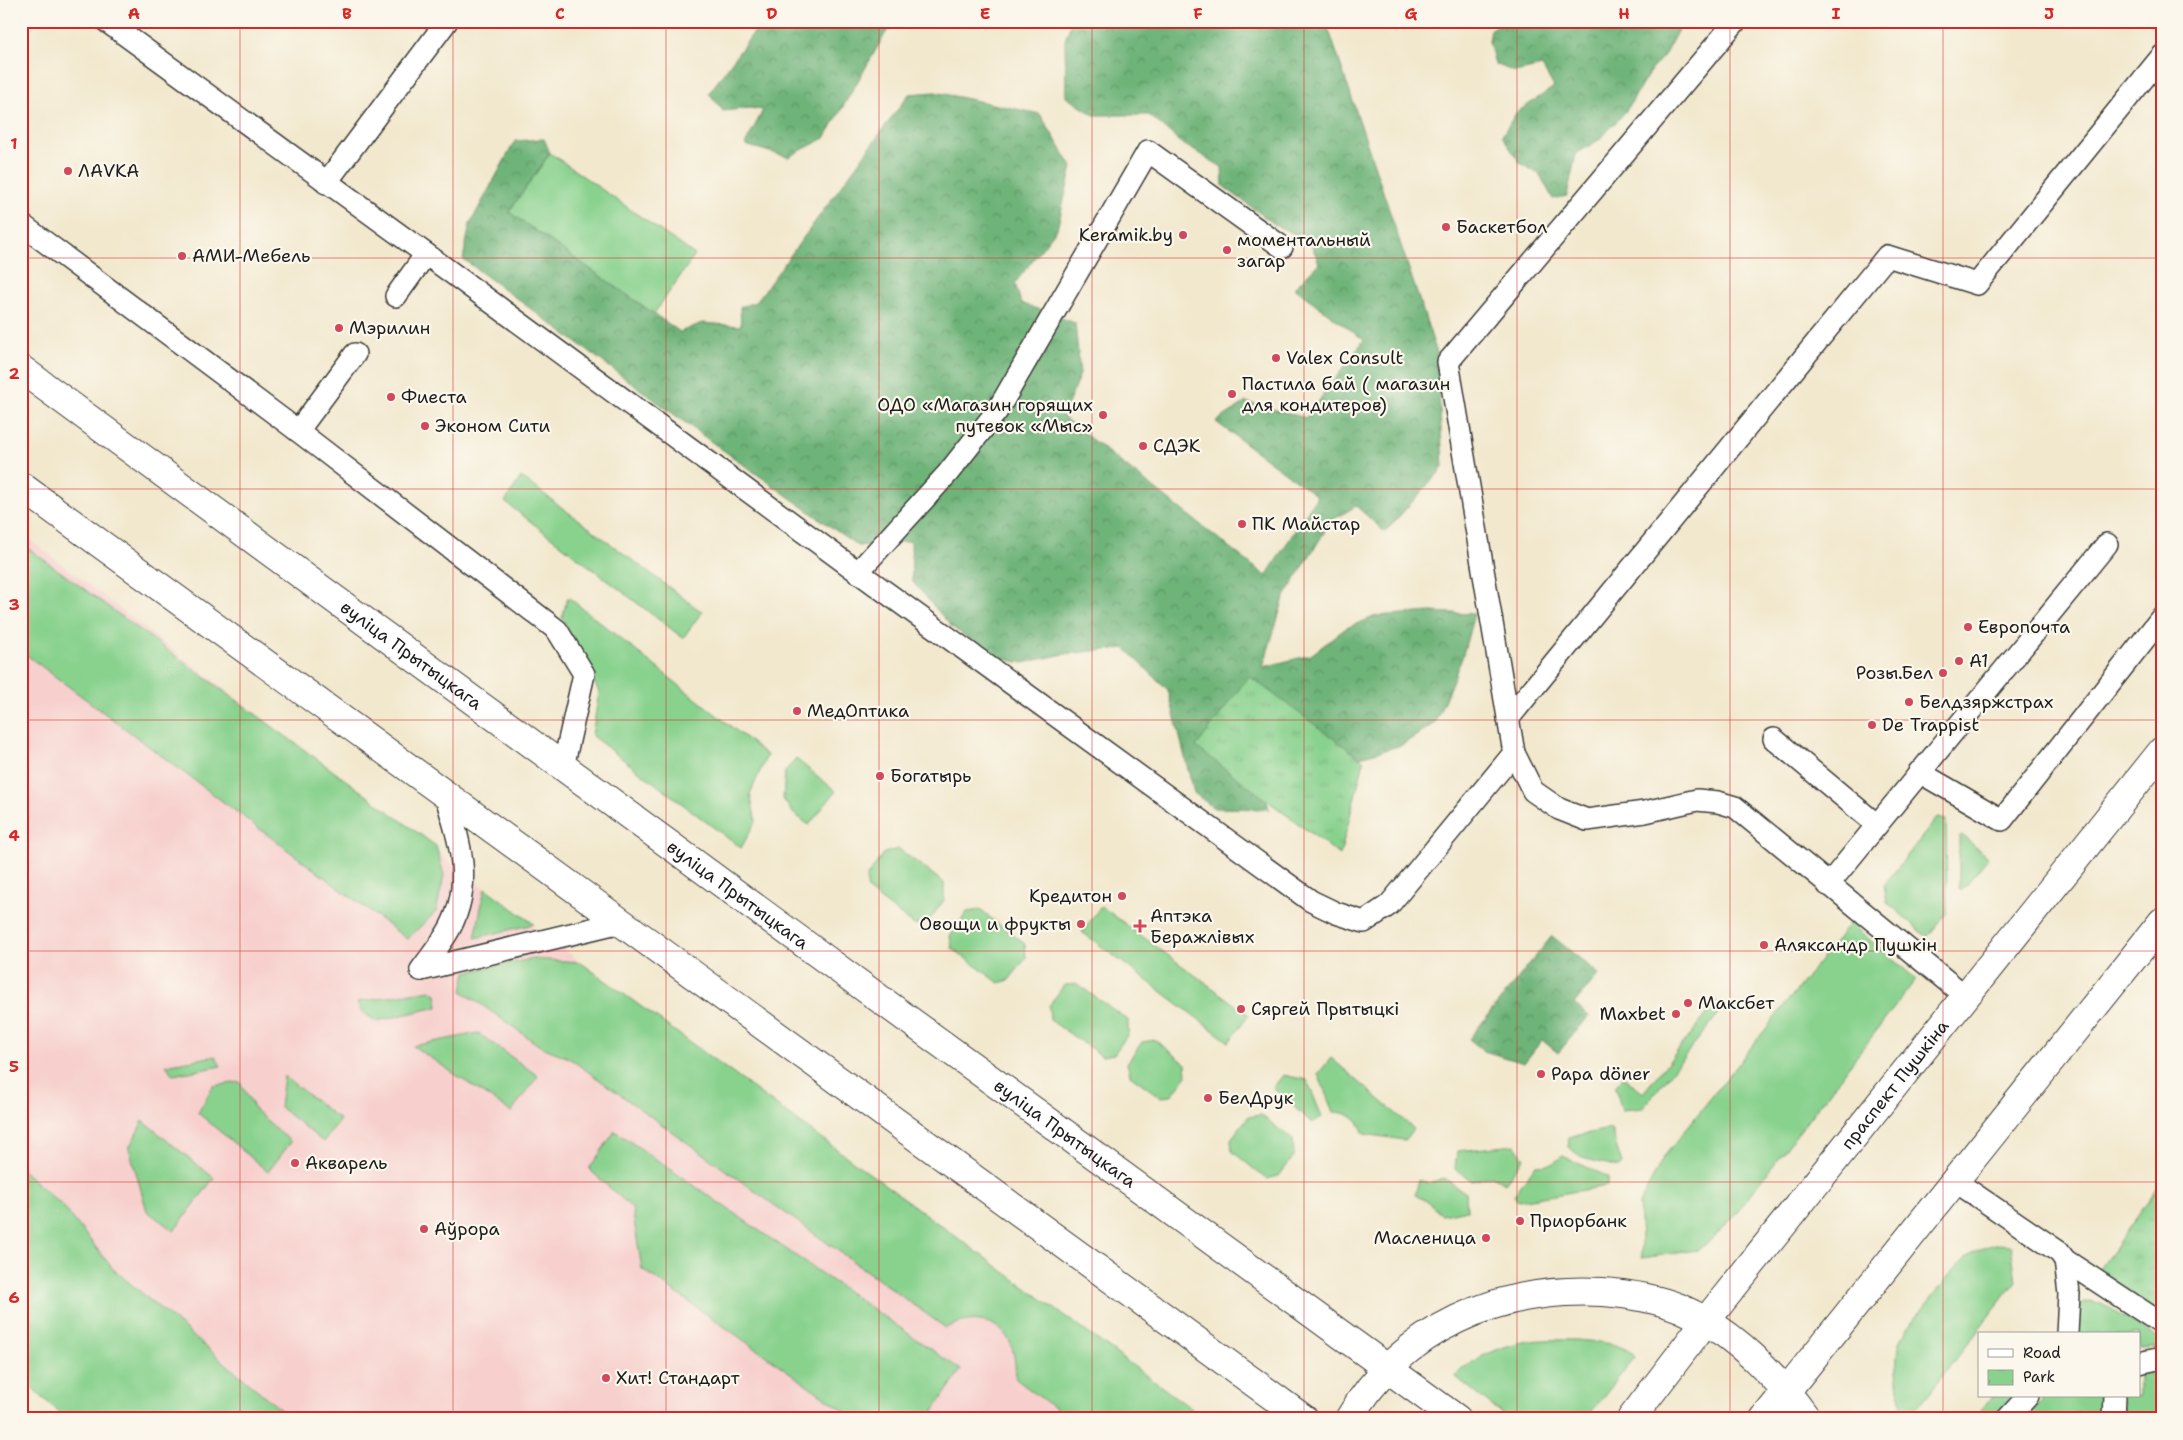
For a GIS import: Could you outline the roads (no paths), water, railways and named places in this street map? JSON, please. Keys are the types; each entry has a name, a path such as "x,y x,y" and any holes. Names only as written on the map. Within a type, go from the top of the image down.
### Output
{"main road":[{"name":"вуліца Прытыцкага","path":"21,368 563,767 1457,1419"},
{"path":"21,486 1304,1419"},
{"name":"праспект Пушкіна","path":"1631,1419 1705,1322 2162,751"},
{"path":"1764,1419 2162,922"},
{"path":"1349,1419 1360,1401 1388,1369 1413,1347 1445,1326 1488,1306 1525,1296 1578,1291 1630,1294 1680,1308 1705,1322 1752,1356 1787,1392 1807,1419"}],"lane":[{"path":"106,21 1311,901 1336,913 1364,922 1390,904 1514,753"},
{"path":"326,183 447,21"},
{"path":"1736,21 1448,362 1514,753 1533,791 1559,809 1587,820 1645,812 1697,800 1718,802 1735,807 1965,996"},
{"path":"1508,719 1887,256 1976,284 2162,56"},
{"path":"858,572 948,473 997,411 1148,151 1282,247"},
{"path":"21,224 298,431 557,630 584,674 563,767"},
{"path":"396,296 426,254"},
{"path":"298,431 355,354"},
{"path":"1828,885 2107,544"},
{"path":"1919,772 2002,820 2162,617"},
{"path":"1774,739 1877,824"},
{"path":"444,794 460,844 464,884 450,928 421,970 621,922"},
{"path":"1955,1182 2059,1252 2065,1260 2162,1324"},
{"path":"2065,1260 2069,1294 2067,1332"},
{"path":"2140,1363 2162,1358"},
{"path":"2008,1419 2026,1398"},
{"path":"2114,1419 2115,1398"}],"place":[{"name":"ЛАVКА","path":"68,171"},
{"name":"Баскетбол","path":"1446,227"},
{"name":"Keramik.by","path":"1183,235"},
{"name":"моментальный загар","path":"1227,250"},
{"name":"АМИ-Мебель","path":"182,256"},
{"name":"Мэрилин","path":"339,328"},
{"name":"Valex Consult","path":"1276,358"},
{"name":"Пастила бай ( магазин для кондитеров)","path":"1232,394"},
{"name":"Фиеста","path":"391,397"},
{"name":"ОДО «Магазин горящих путевок «Мыс»","path":"1103,415"},
{"name":"Эконом Сити","path":"425,426"},
{"name":"СДЭК","path":"1143,446"},
{"name":"ПК Майстар","path":"1242,524"},
{"name":"Европочта","path":"1968,627"},
{"name":"A1","path":"1959,661"},
{"name":"Розы.Бел","path":"1943,673"},
{"name":"Белдзяржстрах","path":"1909,702"},
{"name":"МедОптика","path":"797,711"},
{"name":"De Trappist","path":"1872,725"},
{"name":"Богатырь","path":"880,776"},
{"name":"Кредитон","path":"1122,896"},
{"name":"Овощи и фрукты","path":"1081,924"},
{"name":"Аптэка Беражлівых","path":"1140,926"},
{"name":"Аляксандр Пушкін","path":"1764,945"},
{"name":"Максбет","path":"1688,1003"},
{"name":"Сяргей Прытыцкі","path":"1241,1009"},
{"name":"Maxbet","path":"1676,1014"},
{"name":"Papa döner","path":"1541,1074"},
{"name":"БелДрук","path":"1208,1098"},
{"name":"Акварель","path":"295,1163"},
{"name":"Приорбанк","path":"1520,1221"},
{"name":"Аўрора","path":"424,1229"},
{"name":"Масленица","path":"1486,1238"},
{"name":"Хит! Стандарт","path":"606,1378"}]}
